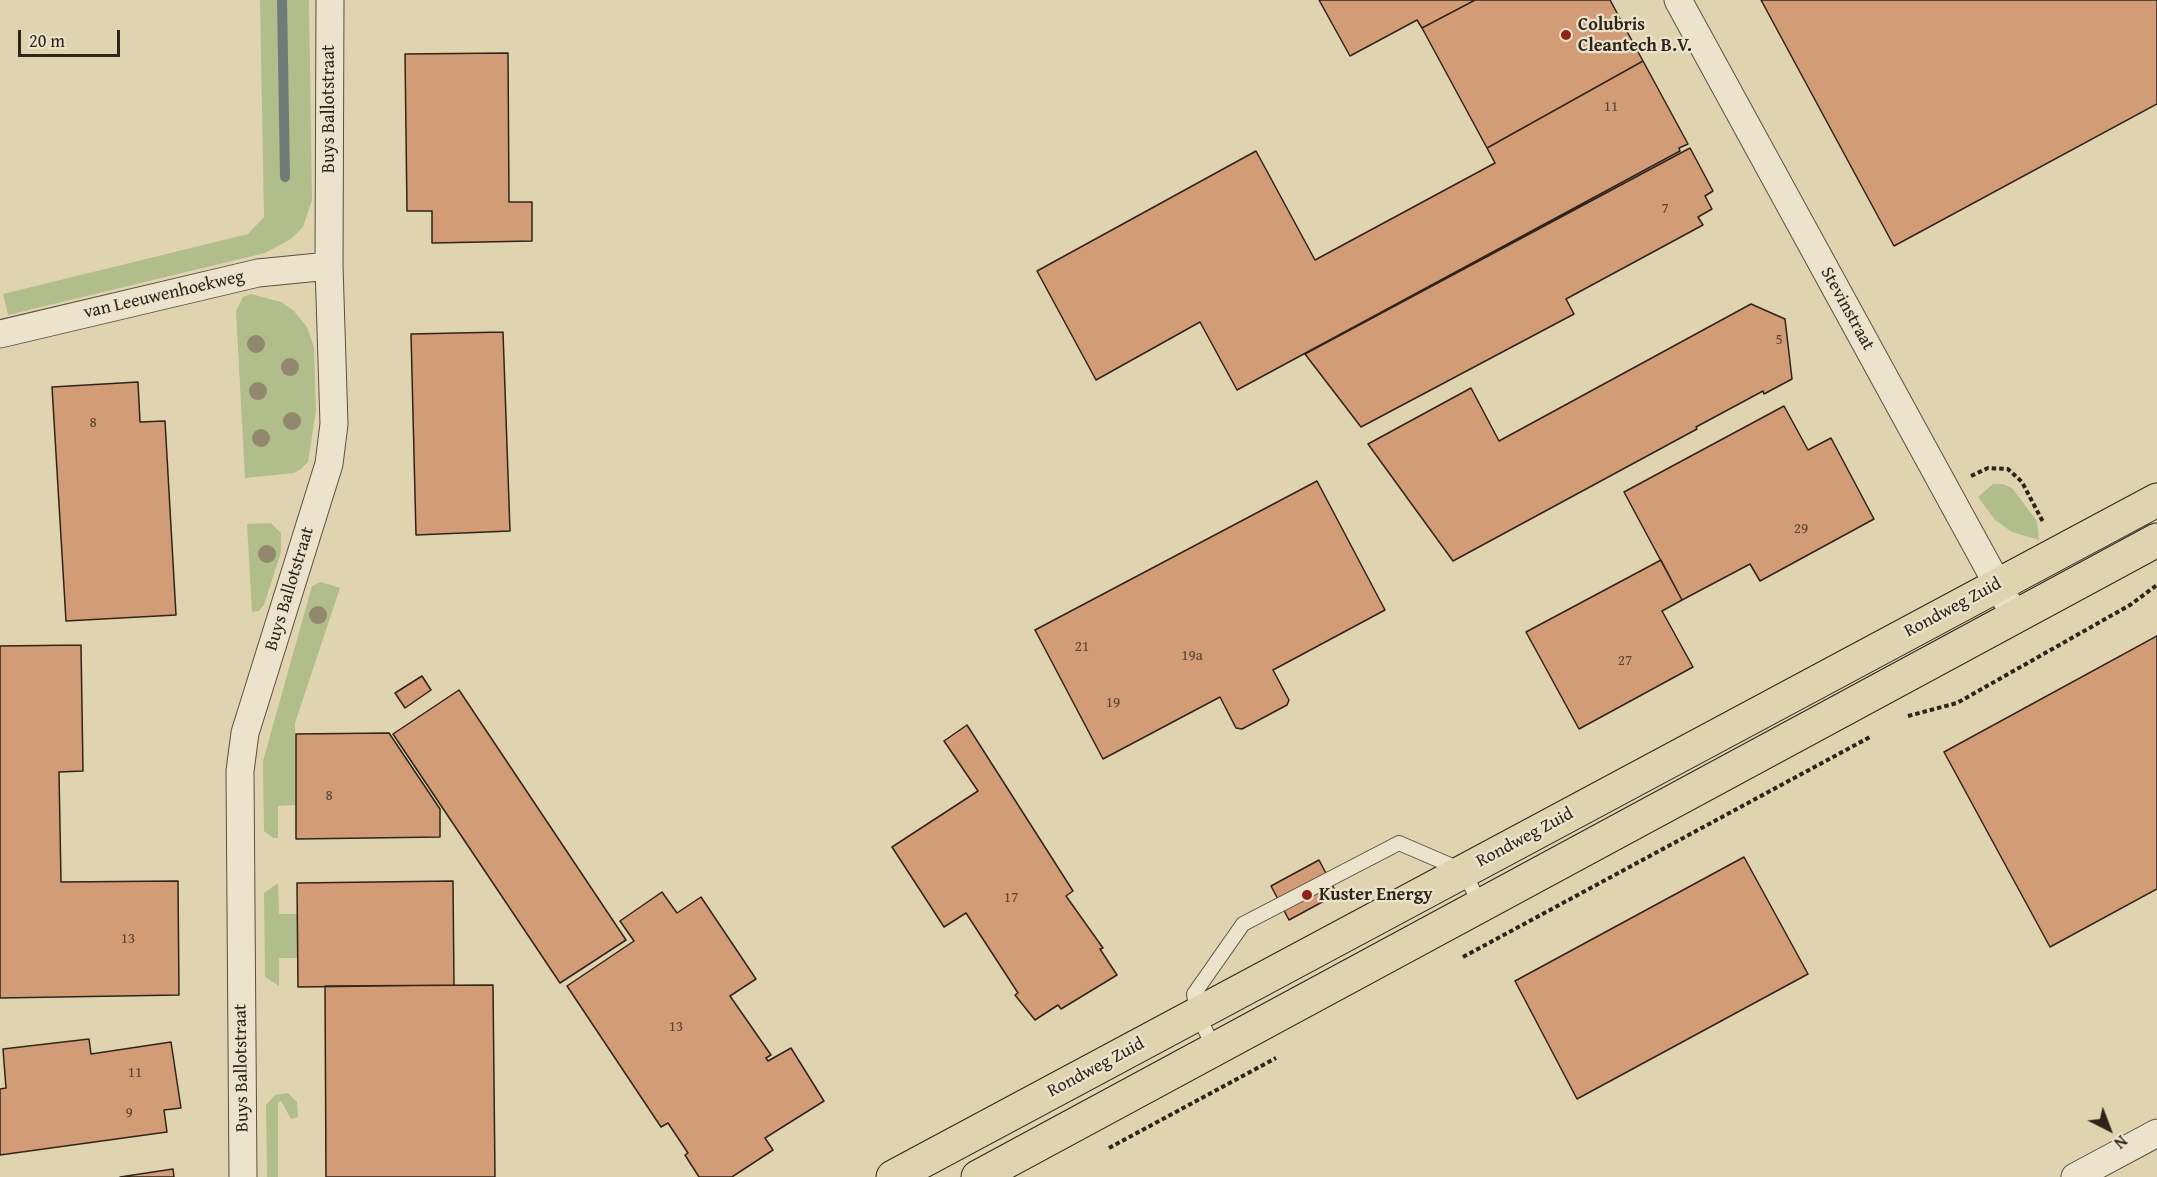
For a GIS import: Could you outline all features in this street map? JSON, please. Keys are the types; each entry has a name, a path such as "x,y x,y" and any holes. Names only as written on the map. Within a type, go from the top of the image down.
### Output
{"main road":[{"name":"Rondweg Zuid","path":"893,1177 2157,500"},
{"path":"978,1177 2157,540"}],"street":[{"name":"Buys Ballotstraat","path":"243,1177 240,771 245,734 329,464 334,424 329,266 330,0"},
{"name":"Stevinstraat","path":"1678,0 2016,618"},
{"name":"van Leeuwenhoekweg","path":"0,334 258,273 329,266"},
{"path":"2075,1177 2157,1133"}],"lane":[{"path":"1215,1049 1197,1014 1194,994 1243,924 1399,843 1464,871 1481,907"}],"path":[{"path":"1905,717 1957,703 2130,605 2157,585"},
{"path":"1457,960 1878,732"},
{"path":"1105,1149 1281,1055"}],"green space":[{"path":"260,0 309,0 312,200 303,227 291,239 265,253 8,315 3,294 248,234 264,217"},
{"path":"251,294 281,302 294,311 307,327 314,347 316,411 308,462 301,469 294,473 245,478 236,311 243,297"},
{"path":"1993,484 2003,484 2012,488 2037,521 2039,540 2012,532 1995,520 1978,497"},
{"path":"271,523 281,533 281,552 264,605 259,611 252,612 247,524"},
{"path":"321,582 340,588 295,723 296,805 278,806 278,838 273,838 264,831 263,761 312,586"},
{"path":"278,883 279,914 297,914 298,958 279,958 279,986 265,977 264,893"},
{"path":"288,1093 297,1102 298,1117 291,1119 281,1101 278,1103 278,1177 267,1177 266,1105 275,1095"}],"building":[{"path":"1319,0 1475,0 1422,28 1417,20 1350,56"},
{"path":"1475,0 1610,0 1643,61 1487,148 1422,28"},
{"path":"1761,0 2157,0 2157,104 1894,246"},
{"path":"508,53 509,202 532,202 532,241 432,243 432,211 407,211 405,54"},
{"path":"1643,61 1688,144 1679,148 1680,151 1237,390 1200,322 1096,380 1037,271 1256,151 1315,260 1495,163 1487,148"},
{"path":"1690,148 1713,191 1705,196 1712,209 1698,217 1703,225 1566,299 1574,314 1361,427 1305,354"},
{"path":"1751,304 1785,319 1792,379 1764,394 1763,391 1453,561 1368,444 1471,388 1499,441"},
{"path":"503,332 510,531 416,535 411,334"},
{"path":"138,382 140,422 165,421 176,615 66,621 52,387"},
{"path":"1784,406 1808,450 1831,438 1874,519 1760,581 1750,564 1682,600 1624,492"},
{"path":"1317,481 1385,610 1273,670 1289,700 1287,705 1242,729 1236,728 1220,697 1103,759 1035,630"},
{"path":"1661,560 1682,600 1662,611 1693,667 1579,729 1526,632"},
{"path":"2157,636 2157,889 2050,947 1944,752"},
{"path":"81,645 83,771 59,772 61,882 178,881 179,995 0,998 0,646"},
{"path":"422,676 431,690 405,708 395,693"},
{"path":"459,690 626,940 560,983 393,734"},
{"path":"967,725 1073,891 1066,896 1103,948 1100,949 1117,975 1061,1009 1058,1005 1035,1020 1015,995 1018,993 966,913 944,927 892,847 978,791 944,741"},
{"path":"389,733 440,809 440,837 296,839 296,734"},
{"path":"1744,857 1808,974 1577,1099 1515,981"},
{"path":"1319,860 1337,894 1289,920 1271,886"},
{"path":"453,881 454,985 298,987 297,883"},
{"path":"662,892 677,913 701,897 756,979 730,996 771,1055 766,1058 768,1061 791,1048 824,1101 765,1138 773,1150 732,1177 699,1177 685,1155 688,1153 668,1123 661,1127 567,986 634,941 620,921"},
{"path":"493,985 495,1177 326,1177 325,986"},
{"path":"89,1039 91,1054 171,1042 181,1108 164,1110 167,1132 0,1155 0,1089 6,1088 3,1049"},
{"path":"173,1169 174,1177 120,1177"}],"waterway":[{"path":"282,0 285,177"}],"place":[{"name":"Colubris Cleantech B.V.","path":"1566,35"},
{"name":"Kuster Energy","path":"1307,895"}]}
